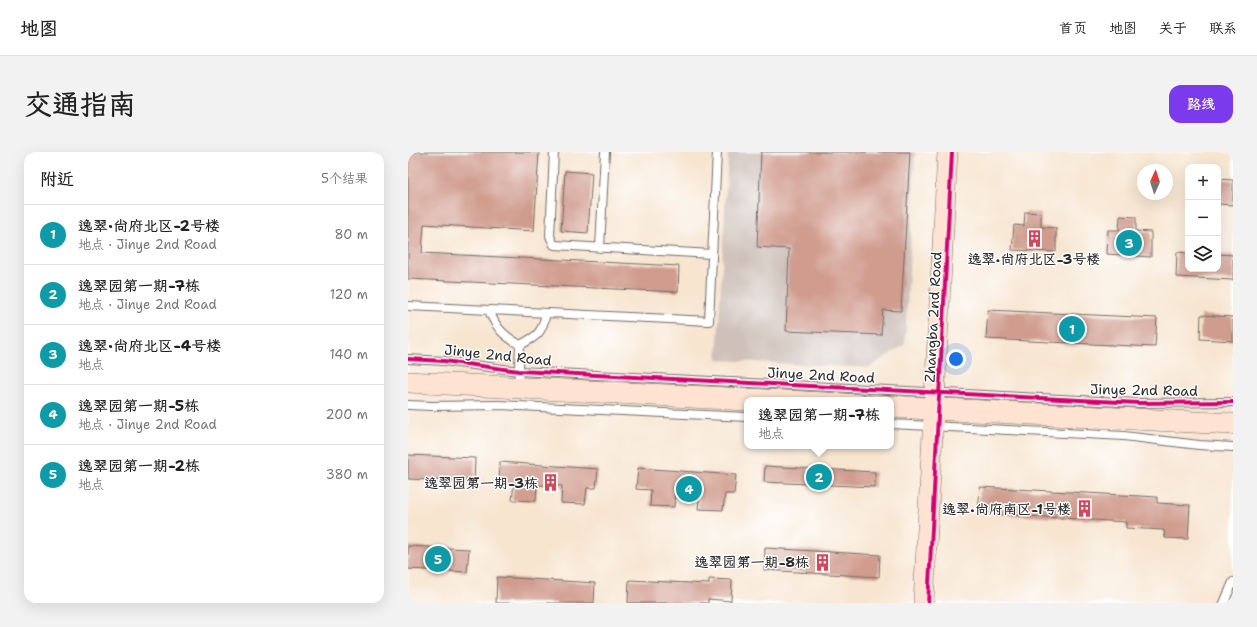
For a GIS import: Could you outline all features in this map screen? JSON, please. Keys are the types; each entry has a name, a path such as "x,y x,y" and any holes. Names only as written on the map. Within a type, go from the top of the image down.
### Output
{"main road":[{"name":"Zhangba 2nd Road","path":"920,603 935,409 943,152"},
{"name":"Zhangba 2nd Road","path":"935,392 952,152"},
{"name":"Jinye 2nd Road","path":"408,377 518,388 744,405"},
{"name":"Jinye 2nd Road","path":"408,387 518,388 780,397"},
{"name":"Jinye 2nd Road","path":"894,402 935,409 1233,430"},
{"name":"Jinye 2nd Road","path":"894,412 935,409 1233,419"},
{"name":"Zhangba 2nd Road","path":"928,603 933,427"}],"street":[{"path":"554,152 550,236 554,245 712,254"},
{"path":"600,248 605,152"},
{"path":"408,306 709,322 717,152"},
{"path":"489,311 494,323 505,336 520,345"},
{"path":"520,345 536,337 544,324 546,313"},
{"path":"518,388 520,345"},
{"name":"Jinye 2nd Road","path":"408,358 444,361 519,371 1139,403 1233,402"},
{"path":"408,405 499,405 744,417"},
{"path":"894,424 1124,436 1199,445 1233,447"},
{"path":"1224,603 1233,582"}],"shaded area":[{"path":"728,152 915,152 905,344 869,368 717,360"}],"building":[{"path":"408,152 539,152 534,231 424,224 422,253 679,266 678,292 408,279"},
{"path":"761,152 910,152 901,311 883,310 881,335 786,331 789,249 757,247"},
{"path":"565,171 592,173 588,233 561,231"},
{"path":"1221,179 1233,180 1233,205 1221,204"},
{"name":"逸翠·尚府北区-3号楼","path":"1025,212 1041,213 1041,227 1056,228 1056,252 1012,250 1014,225 1024,226"},
{"path":"1120,216 1136,217 1136,231 1151,232 1151,257 1107,254 1108,230 1119,230"},
{"path":"1177,252 1185,253 1185,272 1221,272 1221,254 1233,255 1233,280 1176,277"},
{"path":"988,310 1157,318 1155,347 986,339"},
{"path":"1201,315 1233,317 1233,341 1200,339"},
{"path":"408,455 475,458 474,482 408,479"},
{"name":"逸翠园第一期-3栋","path":"500,462 598,469 596,488 587,488 585,504 561,503 562,486 537,485 536,501 512,500 514,484 499,483"},
{"path":"765,466 875,472 875,487 764,482"},
{"path":"638,468 736,475 734,494 725,494 723,510 698,509 700,492 675,491 674,507 650,506 651,490 636,489"},
{"name":"逸翠·尚府南区-1号楼","path":"980,487 1157,497 1157,503 1190,505 1188,539 1165,538 1164,530 1126,528 1126,522 978,513"},
{"path":"408,546 469,549 467,572 408,569"},
{"name":"逸翠园第一期-8栋","path":"765,548 880,555 879,577 764,570"},
{"path":"497,577 595,583 594,603 496,603"},
{"path":"709,579 732,580 731,601 708,599 708,603 628,603 629,580 709,584"}],"cycle path":[{"path":"928,603 952,152"},
{"path":"408,359 444,361 519,371 1139,403 1233,402"}],"place":[{"name":"逸翠·尚府北区-3号楼","path":"1034,239"},
{"name":"逸翠·尚府北区-4号楼","path":"1129,243"},
{"name":"逸翠·尚府北区-2号楼","path":"1072,329"},
{"name":"逸翠园第一期-7栋","path":"819,477"},
{"name":"逸翠园第一期-3栋","path":"551,483"},
{"name":"逸翠园第一期-5栋","path":"689,489"},
{"name":"逸翠·尚府南区-1号楼","path":"1084,509"},
{"name":"逸翠园第一期-2栋","path":"438,559"},
{"name":"逸翠园第一期-8栋","path":"822,562"}]}
